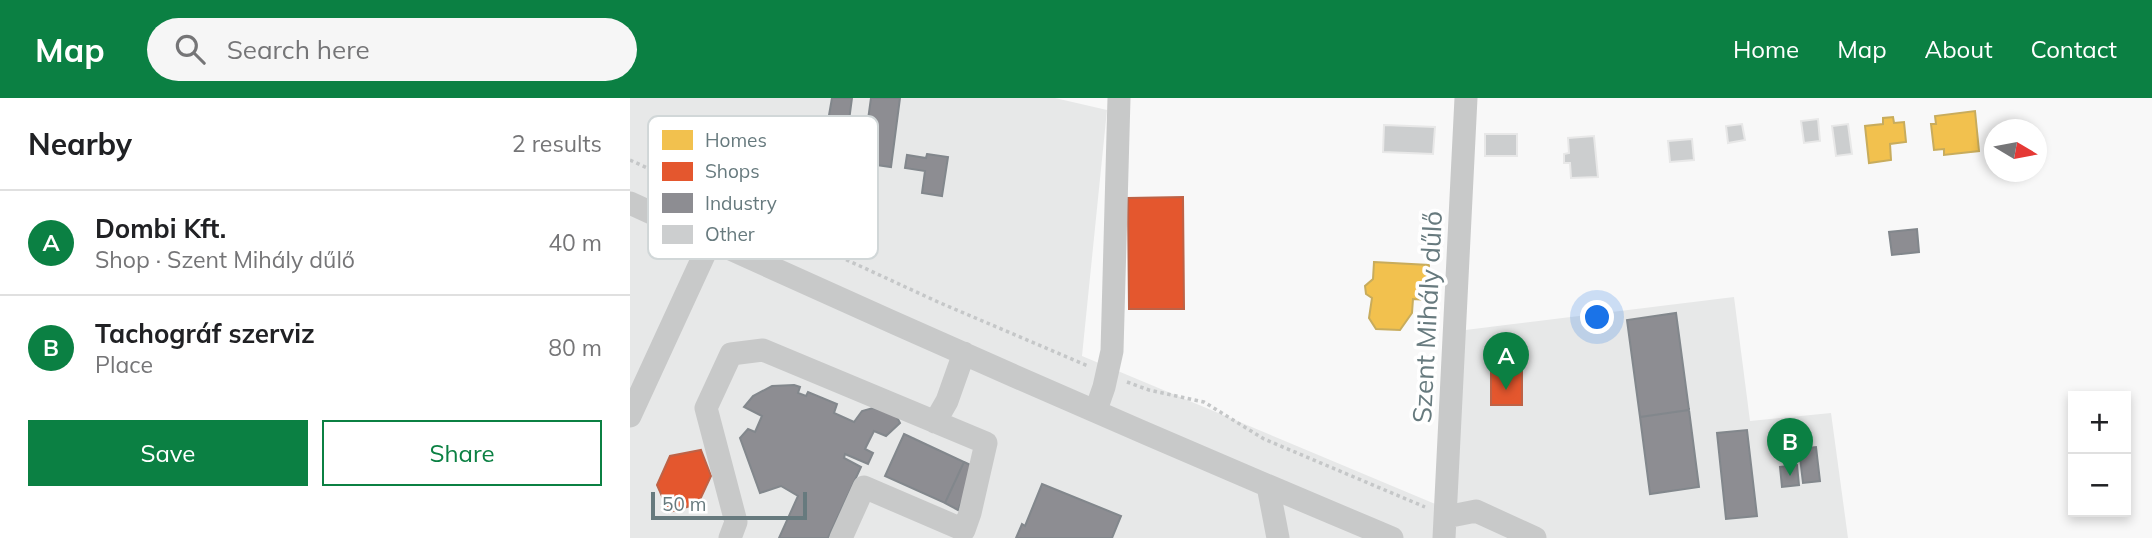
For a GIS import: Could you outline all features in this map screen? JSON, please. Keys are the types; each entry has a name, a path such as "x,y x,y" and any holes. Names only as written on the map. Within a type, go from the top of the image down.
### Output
{"street":[{"path":"1096,411 1112,351 1118,98"},
{"name":"Szent Mihály dűlő","path":"1445,527 1466,98"},
{"path":"630,203 648,211"},
{"path":"630,416 702,259"},
{"path":"754,259 1096,411 1392,538"},
{"path":"730,538 736,522 706,408 731,354 763,350 986,443 964,530 864,487 841,538"},
{"path":"935,422 947,401 964,353"},
{"path":"1268,486 1278,538"},
{"path":"1445,527 1476,511 1535,538"}],"path":[{"path":"630,160 648,168"},
{"path":"845,259 1090,367"},
{"path":"1123,380 1149,390 1205,402 1264,439 1445,527"}],"shaded area":[{"path":"630,98 1055,98 1107,110 1082,356 1440,506 1449,332 1734,297 1750,421 1831,413 1848,538 630,538"}],"building: Homes":[{"path":"1975,111 1979,151 1944,155 1944,149 1934,150 1931,124 1936,124 1935,116"},
{"path":"1893,117 1894,123 1904,122 1906,142 1890,144 1891,160 1869,163 1865,126 1883,124 1883,118"},
{"path":"1374,262 1429,265 1427,300 1413,299 1412,313 1400,330 1376,329 1369,318 1372,298 1366,294 1365,286 1373,279"}],"building: Shops":[{"path":"1183,197 1184,309 1129,309 1128,198"},
{"path":"1522,353 1522,405 1491,405 1491,354"},
{"path":"701,450 711,476 698,504 669,512 657,485 670,456"}],"building: Industry":[{"path":"832,98 852,98 850,116 829,116"},
{"path":"871,98 900,98 891,167 878,165 878,116 869,116"},
{"path":"927,154 948,157 942,196 922,193 925,171 905,168 907,155 926,158"},
{"path":"1917,229 1919,252 1892,255 1889,232"},
{"path":"1676,313 1689,410 1640,417 1627,320"},
{"path":"772,386 800,387 798,393 806,396 808,392 837,404 834,413 854,422 862,411 873,408 896,415 900,423 886,436 874,431 865,449 873,453 868,464 845,454 844,458 861,467 828,538 779,538 798,496 781,486 760,493 740,438 748,429 755,432 762,416 744,407 753,396"},
{"path":"1689,410 1699,487 1650,494 1640,417"},
{"path":"1747,430 1757,516 1726,519 1717,433"},
{"path":"904,434 964,462 945,503 885,476"},
{"path":"1816,447 1820,481 1803,483 1799,449"},
{"path":"964,462 977,468 958,510 945,503"},
{"path":"1797,465 1799,485 1782,487 1780,467"},
{"path":"1042,484 1121,516 1112,538 1016,538 1022,524 1025,526"}],"building: Other":[{"path":"1818,119 1820,141 1804,143 1801,121"},
{"path":"1742,124 1745,140 1728,143 1726,126"},
{"path":"1848,124 1852,154 1836,156 1832,126"},
{"path":"1384,125 1435,127 1433,154 1383,152"},
{"path":"1485,134 1517,134 1517,156 1485,156"},
{"path":"1594,136 1598,177 1571,178 1570,163 1564,163 1564,154 1569,153 1568,138"},
{"path":"1692,139 1694,160 1670,162 1668,141"}],"place":[{"name":"Dombi Kft.","path":"1506,390"},
{"name":"Tachográf szerviz","path":"1790,476"}]}
